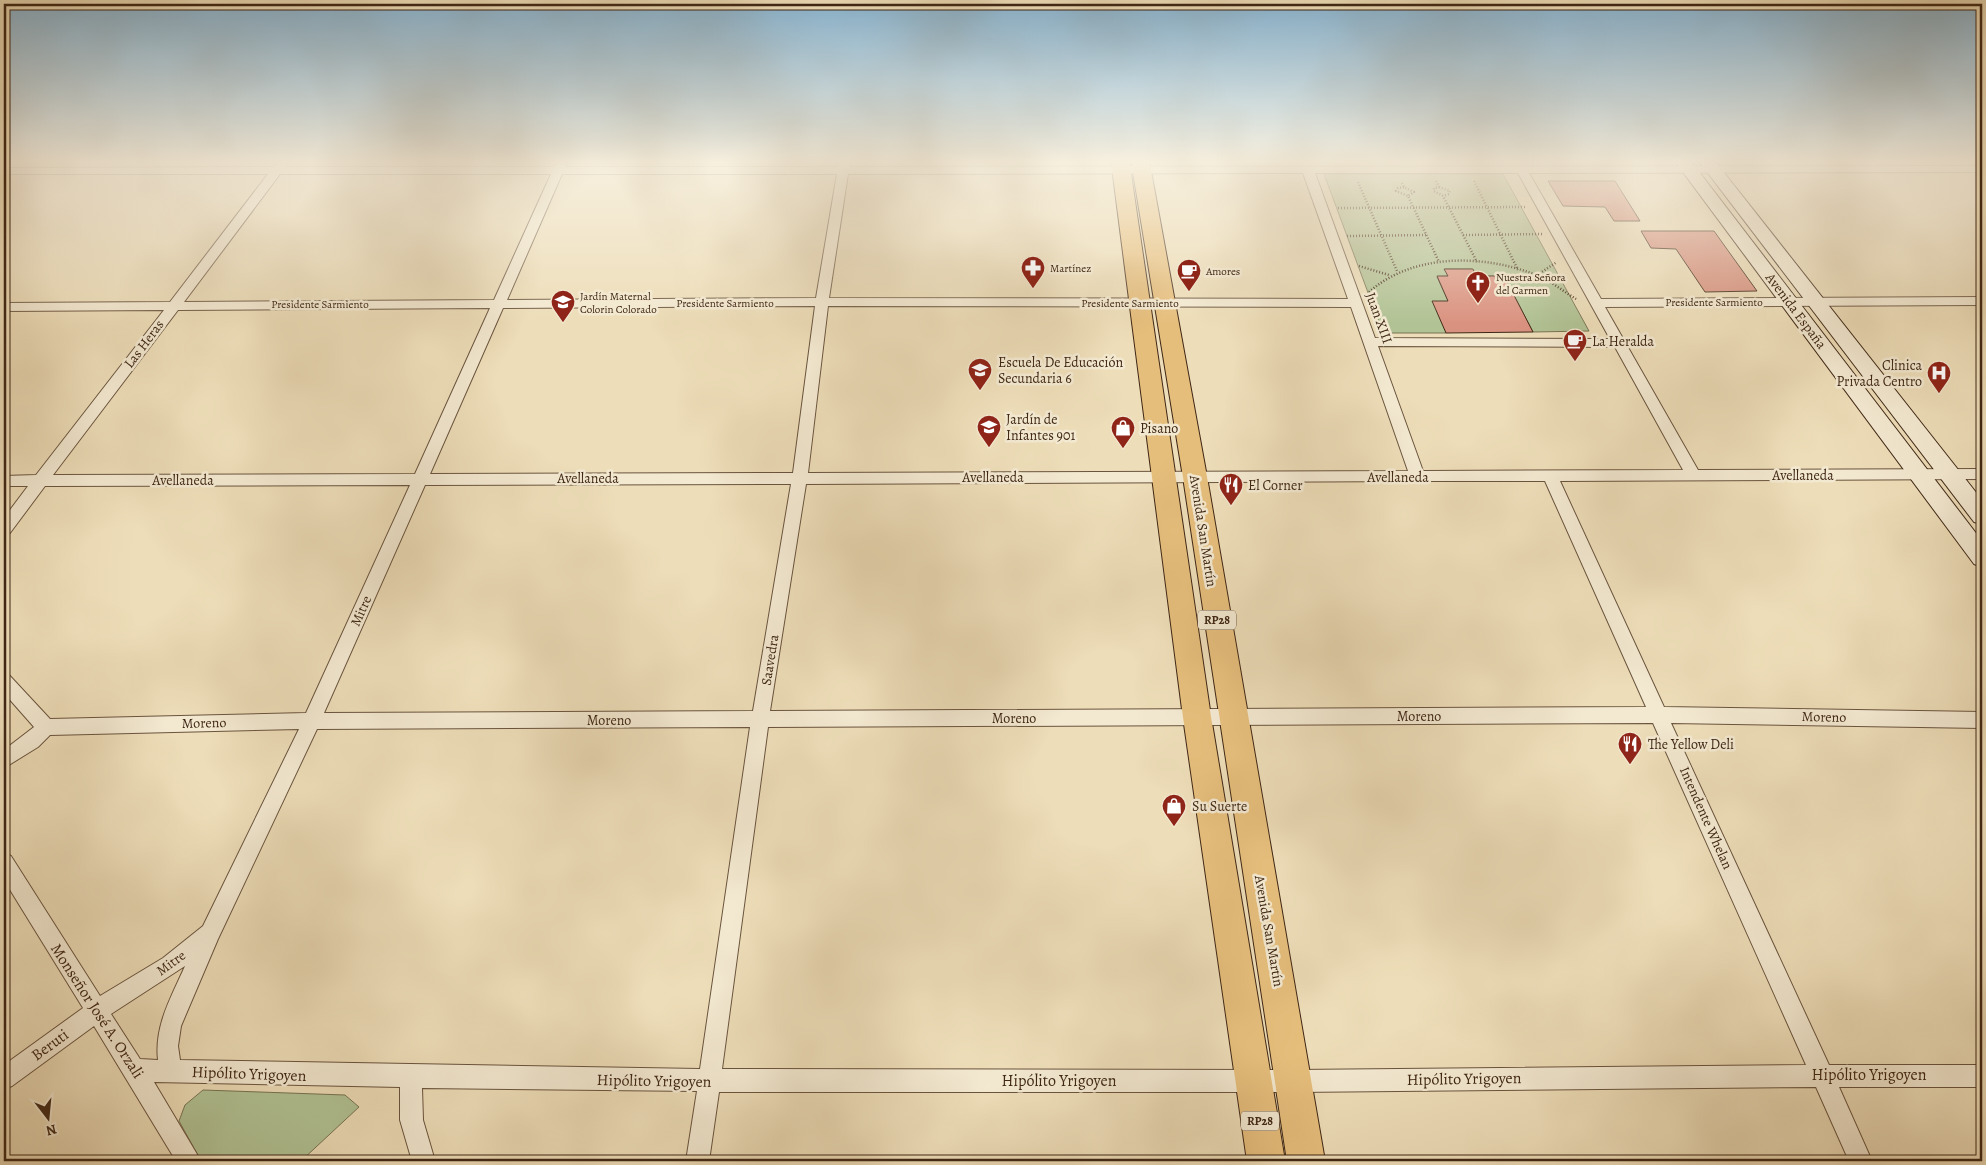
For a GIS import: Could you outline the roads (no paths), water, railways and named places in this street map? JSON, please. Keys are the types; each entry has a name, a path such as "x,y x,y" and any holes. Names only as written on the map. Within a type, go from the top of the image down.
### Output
{"main road":[{"name":"Avenida San Martín","path":"1138,214 1151,303 1163,476 1197,717 1254,1080"},
{"name":"Avenida España","path":"1731,214 1789,302 1982,558"},
{"name":"Avenida España","path":"1741,214 1816,302 1982,516"},
{"name":"Avenida San Martín","path":"1151,303 1195,477 1294,1080"},
{"name":"RP28","path":"1254,1080 1266,1161"},
{"name":"RP28","path":"1294,1080 1306,1161"}],"street":[{"name":"Las Heras","path":"4,529 244,214"},
{"name":"Mitre","path":"96,1011 170,965 211,932 312,720 539,214"},
{"name":"Saavedra","path":"698,1161 760,720 800,477 822,302 836,214"},
{"name":"Juan XIII","path":"1324,214 1418,477"},
{"path":"1546,214 1694,476"},
{"name":"Presidente Sarmiento","path":"1596,303 1982,301"},
{"name":"Presidente Sarmiento","path":"4,306 822,302 1356,302"},
{"path":"1370,342 1618,343"},
{"name":"Avellaneda","path":"4,481 1982,474"},
{"name":"Intendente Whelan","path":"1550,476 1861,1161"},
{"path":"4,681 46,727 32,741 4,760"},
{"name":"Moreno","path":"46,727 312,720 760,720 1660,715 1982,720"},
{"name":"Monseñor José A. Orzali","path":"4,862 96,1011 136,1070 190,1161"},
{"path":"170,1071 167,1046 170,1025 211,932"},
{"name":"Beruti","path":"4,1078 96,1011"},
{"name":"Hipólito Yrigoyen","path":"136,1070 413,1078 710,1081 1294,1080 1821,1075 1982,1076"},
{"path":"413,1078 408,1099 411,1122 422,1161"}],"place":[{"name":"Martínez","path":"1033,289"},
{"name":"Amores","path":"1189,292"},
{"name":"Nuestra Señora del Carmen","path":"1478,304"},
{"name":"Jardín Maternal Colorin Colorado","path":"563,323"},
{"name":"La Heralda","path":"1575,362"},
{"name":"Escuela De Educación Secundaria 6","path":"980,391"},
{"name":"Clinica Privada Centro","path":"1939,394"},
{"name":"Jardín de Infantes 901","path":"989,448"},
{"name":"Pisano","path":"1123,449"},
{"name":"El Corner","path":"1231,506"},
{"name":"The Yellow Deli","path":"1630,765"},
{"name":"Su Suerte","path":"1174,827"}]}
